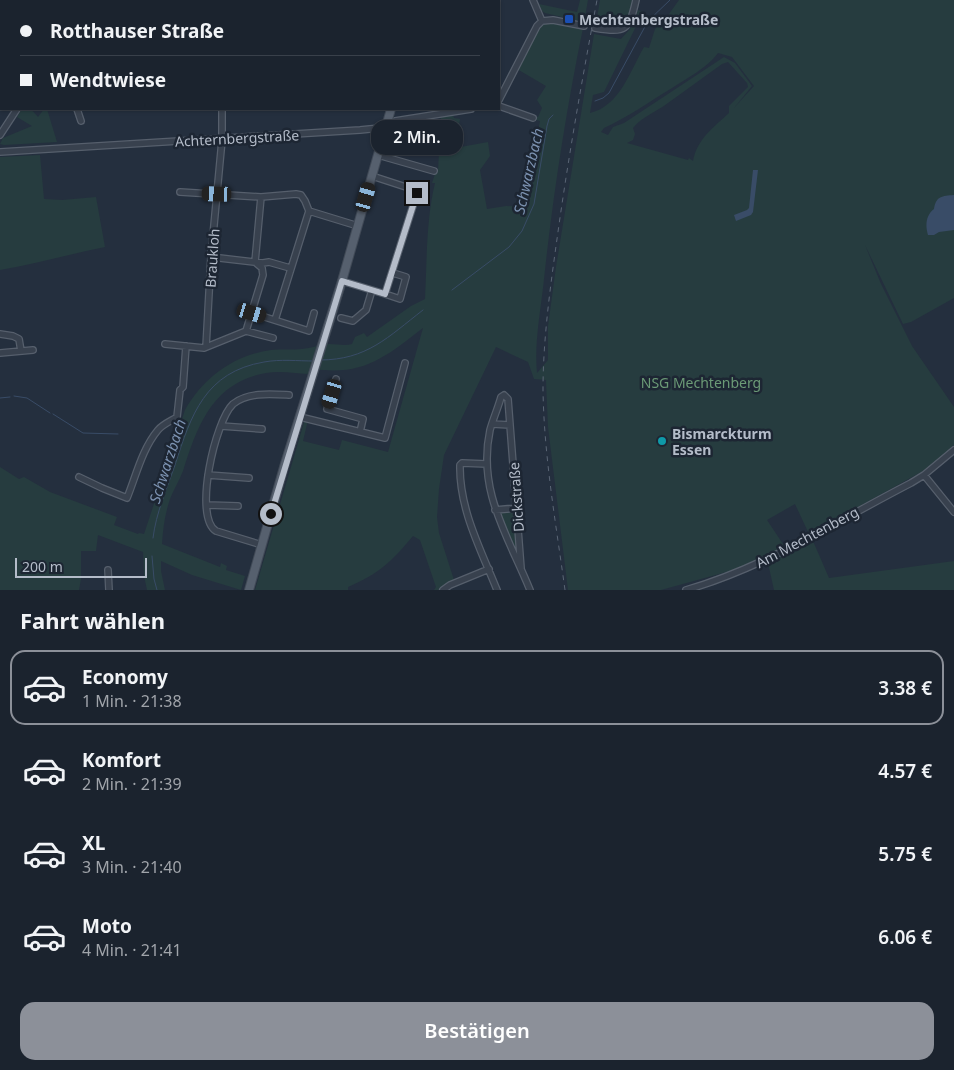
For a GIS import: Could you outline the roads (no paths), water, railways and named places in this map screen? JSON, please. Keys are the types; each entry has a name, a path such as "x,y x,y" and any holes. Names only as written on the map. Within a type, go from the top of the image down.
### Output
{"main road":[{"path":"249,590 342,281 391,110"}],"street":[{"path":"533,0 542,21"},
{"path":"595,28 616,31 624,29 629,24 633,15 636,0"},
{"path":"500,98 537,26 542,21 553,20 584,26"},
{"path":"500,106 533,118"},
{"path":"0,135 16,110"},
{"path":"76,110 81,121"},
{"name":"Braukloh","path":"206,347 211,257 222,140 222,110"},
{"name":"Achternbergstraße","path":"0,152 222,140 360,130 380,128 395,121 465,110"},
{"path":"378,155 434,171"},
{"path":"372,176 415,190 417,193 385,294"},
{"path":"180,192 261,197 289,194 301,195 309,211 275,320"},
{"path":"255,262 261,197"},
{"path":"309,211 358,226"},
{"path":"211,257 269,262 290,268"},
{"path":"246,331 263,275 262,268 255,262"},
{"path":"342,281 400,298 406,277 393,273"},
{"path":"341,318 352,321 366,310 372,290"},
{"path":"252,313 309,331 314,313"},
{"path":"165,344 206,347 246,331 273,338"},
{"path":"0,334 17,337 21,350"},
{"path":"79,477 128,498 150,443 158,430 177,417 186,346"},
{"path":"0,353 33,350"},
{"path":"300,417 385,438 405,363"},
{"path":"336,378 327,409 363,419 360,432"},
{"path":"262,545 212,528 208,520 208,475 212,453 225,414 230,408 244,398 261,395 289,395"},
{"name":"Dickstraße","path":"492,424 501,397 504,395 508,399 521,568"},
{"path":"510,425 492,424 487,464 489,487 495,510 530,590"},
{"path":"221,426 262,429"},
{"name":"Am Mechtenberg","path":"686,590 710,586 783,552 924,474 954,450"},
{"path":"487,464 462,463 460,465 461,490 466,510 497,590"},
{"path":"924,474 954,512"},
{"path":"208,475 248,478"},
{"path":"207,505 238,506"},
{"path":"495,510 517,508"},
{"path":"443,590 489,568"},
{"path":"108,570 109,590"}],"water":[{"path":"753,170 758,170 753,212 751,215 736,221 734,215 749,208"},
{"path":"954,195 954,230 928,235 927,220 929,214 934,209 936,201 943,196"}],"waterway":[{"name":"Schwarzbach","path":"595,101 609,93 648,21 670,0"},
{"name":"Schwarzbach","path":"452,290 509,247 522,231 534,204 547,126 549,119 553,115"},
{"name":"Schwarzbach","path":"320,360 351,356 364,351 387,338 423,310"},
{"name":"Schwarzbach","path":"153,538 159,510 187,429 203,398 227,375 244,367 283,360 314,361"},
{"path":"14,396 27,398 50,413"},
{"path":"0,398 10,397"},
{"path":"53,414 83,433 118,434"},
{"name":"Schwarzbach","path":"152,556 157,590"}],"railway":[{"path":"565,590 546,440 543,390 544,352 549,296 561,209 597,0"}],"place":[{"name":"Mechtenbergstraße","path":"569,19"},
{"name":"Bismarckturm Essen","path":"662,441"}],"park label":[{"name":"NSG Mechtenberg","path":"701,382"}]}
